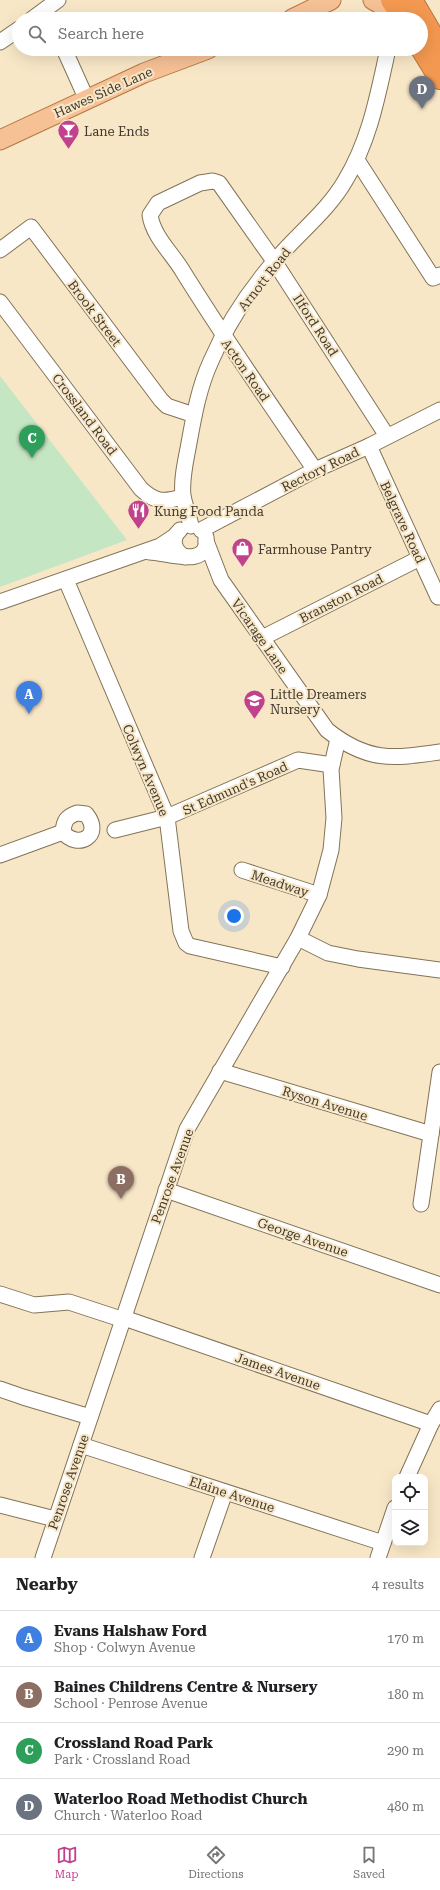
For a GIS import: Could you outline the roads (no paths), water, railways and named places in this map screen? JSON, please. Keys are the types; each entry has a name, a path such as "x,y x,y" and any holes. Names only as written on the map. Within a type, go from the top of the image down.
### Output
{"highway":[{"path":"392,0 400,12"},
{"path":"411,0 418,12"},
{"path":"428,29 440,49"},
{"path":"427,56 440,78"}],"main road":[{"path":"306,12 331,0"},
{"path":"373,0 391,12"},
{"name":"Hawes Side Lane","path":"0,140 144,73 189,56"}],"street":[{"path":"46,9 58,0"},
{"path":"0,42 12,34"},
{"path":"67,56 87,100"},
{"name":"Arnott Road","path":"200,532 183,497 184,474 194,415 211,361 223,337 258,282 274,262 331,201 345,181 357,160 369,129 386,56"},
{"path":"357,160 433,278 440,275"},
{"name":"Acton Road","path":"242,216 218,183 213,181 200,183 158,203 150,216 151,224 223,337 315,470"},
{"name":"Ilford Road","path":"242,216 274,262 387,436"},
{"name":"Brook Street","path":"0,250 31,227 161,400 167,406 194,415"},
{"name":"Crossland Road","path":"0,302 121,463 150,497 158,500 169,500 183,497"},
{"name":"Rectory Road","path":"200,532 315,470 369,446 440,410"},
{"name":"Belgrave Road","path":"369,446 438,597"},
{"name":"Vicarage Lane","path":"0,602 160,546 175,536 181,528 200,532 221,580 317,718 327,730 338,740 365,754 380,757 414,756 440,752"},
{"path":"187,557 200,555 203,551 200,532"},
{"name":"Vicarage Lane","path":"175,536 174,541 177,551 221,580"},
{"name":"Vicarage Lane","path":"138,553 161,552 187,557"},
{"name":"Branston Road","path":"262,638 420,558"},
{"name":"Colwyn Avenue","path":"66,580 167,817 181,931 186,943 190,946 282,966"},
{"name":"Penrose Avenue","path":"43,1558 187,1129 298,938 319,895 331,850 334,826 332,764 338,740"},
{"name":"St Edmund's Road","path":"115,830 167,817 298,760 332,764"},
{"path":"0,855 63,832"},
{"name":"Meadway","path":"242,870 319,895"},
{"path":"298,938 328,953 358,959 440,970"},
{"name":"Ryson Avenue","path":"220,1071 431,1134"},
{"path":"420,1204 439,1091 440,1072"},
{"name":"George Avenue","path":"166,1190 440,1284"},
{"name":"James Avenue","path":"0,1294 34,1305 69,1302 124,1319 431,1424"},
{"path":"0,1389 90,1416"},
{"path":"408,1474 431,1424 440,1409"},
{"name":"Elaine Avenue","path":"81,1445 383,1542"},
{"path":"202,1558 225,1492"},
{"path":"0,1505 55,1519"},
{"path":"378,1558 394,1510"}],"place":[{"name":"Waterloo Road Methodist Church","path":"422,109"},
{"name":"Lane Ends","path":"68,150"},
{"name":"Crossland Road Park","path":"32,458"},
{"name":"Kung Food Panda","path":"139,530"},
{"name":"Farmhouse Pantry","path":"242,568"},
{"name":"Evans Halshaw Ford","path":"29,714"},
{"name":"Little Dreamers Nursery","path":"254,720"},
{"name":"Baines Childrens Centre & Nursery","path":"121,1199"}]}
